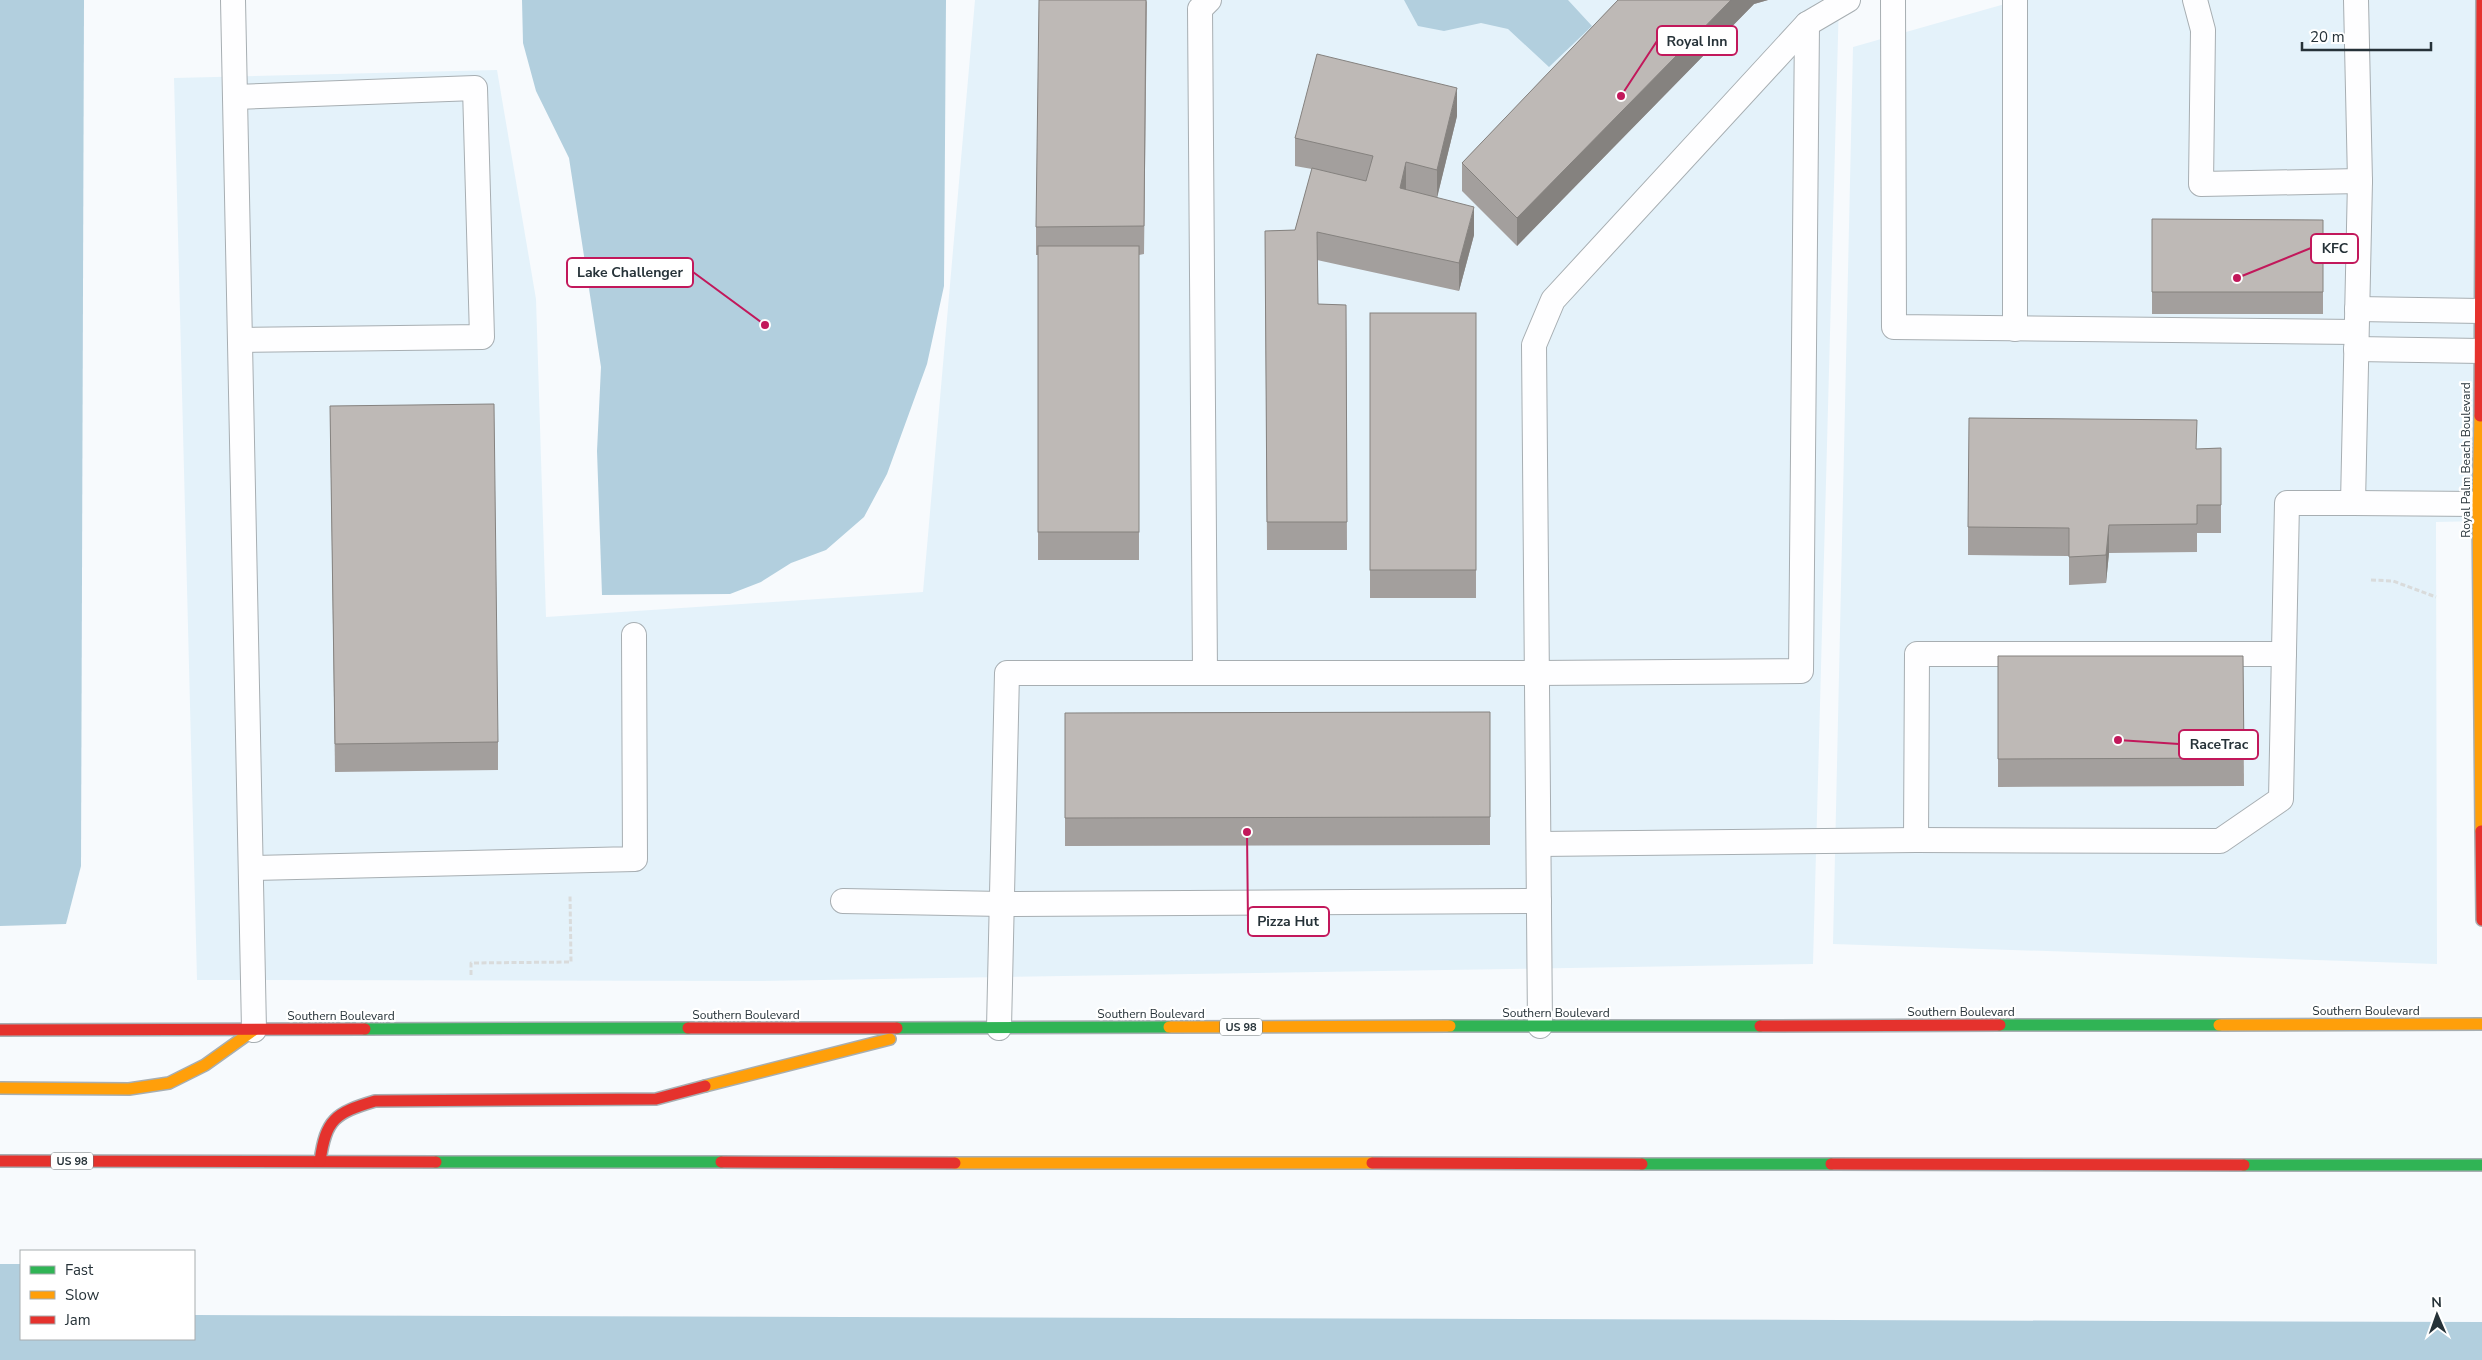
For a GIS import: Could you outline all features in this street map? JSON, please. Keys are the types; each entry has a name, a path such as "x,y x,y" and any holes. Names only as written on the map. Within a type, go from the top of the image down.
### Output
{"main road":[{"name":"Royal Palm Beach Boulevard","path":"2482,0 2481,351 2478,504 2482,920"},
{"name":"Southern Boulevard","path":"0,1030 2482,1024"},
{"path":"320,1161 324,1134 339,1112 375,1101 656,1099 930,1028"},
{"path":"0,1088 129,1089 169,1083 205,1065 254,1030"},
{"name":"US 98","path":"0,1161 2482,1165"}],"lane":[{"path":"233,0 254,1030"},
{"path":"1205,674 1200,9 1209,0"},
{"path":"1540,1026 1534,345 1553,300 1808,24 1848,0"},
{"path":"1894,0 1894,327 2356,330 2481,312"},
{"path":"2015,0 2015,329"},
{"path":"2195,0 2203,30 2201,184 2360,181"},
{"path":"2353,503 2360,181 2356,0"},
{"path":"999,1028 1007,673 1537,673 1800,670 1808,24"},
{"path":"235,97 475,88 482,337 240,340"},
{"path":"2356,330 2481,351"},
{"path":"1539,844 1916,840 2220,841 2281,799 2287,504 2478,504"},
{"path":"251,868 635,859 634,635"},
{"path":"1916,840 1918,654 2284,654"},
{"path":"843,901 1002,904 1539,901"}],"path":[{"path":"2371,580 2393,580 2436,597"},
{"path":"471,975 471,963 571,962 570,894"}],"shaded area":[{"path":"975,0 1839,0 1813,964 760,981 197,980 174,78 497,70 536,299 546,617 923,592"},
{"path":"2019,0 2482,0 2482,521 2436,522 2437,964 1833,944 1853,47"}],"water":[{"path":"0,0 84,0 81,866 66,924 0,926"},
{"path":"522,0 946,0 944,286 927,364 887,474 864,517 826,550 791,563 761,582 730,594 602,595 597,451 601,367 569,158 536,91 523,43"},
{"path":"1404,0 1568,0 1592,26 1549,67 1508,29 1481,23 1444,31 1418,26"},
{"path":"0,1264 20,1264 20,1340 195,1340 195,1315 2482,1322 2482,1360 0,1360"}],"building":[{"path":"1039,0 1146,0 1144,226 1036,227"},
{"path":"1618,0 1731,0 1517,218 1462,163"},
{"path":"1317,54 1457,88 1437,170 1406,162 1400,188 1474,207 1459,263 1317,232 1318,304 1346,305 1347,522 1267,522 1265,231 1295,230 1312,168 1366,181 1373,156 1295,138"},
{"path":"2152,219 2323,220 2323,292 2152,292"},
{"path":"1038,246 1139,246 1139,532 1038,532"},
{"path":"1370,313 1476,313 1476,570 1370,570"},
{"path":"494,404 498,742 335,744 330,406"},
{"path":"1969,418 2197,420 2196,449 2221,448 2221,505 2197,505 2197,524 2109,525 2106,555 2069,557 2069,528 1968,527"},
{"path":"1998,656 2243,656 2244,758 1998,759"},
{"path":"1490,712 1490,817 1065,818 1065,713"}],"traffic: fast":[{"path":"2000,1025 2219,1025"},
{"path":"1450,1026 1760,1026"},
{"path":"897,1028 1169,1027"},
{"path":"365,1029 688,1028"},
{"path":"436,1162 721,1162"},
{"path":"1642,1164 1831,1164"},
{"path":"2244,1165 2482,1165"}],"traffic: slow":[{"path":"2480,416 2478,504 2481,831"},
{"path":"2219,1025 2482,1024"},
{"path":"1169,1027 1450,1026"},
{"path":"0,1088 129,1089 169,1083 205,1065 254,1030"},
{"path":"705,1086 890,1039"},
{"path":"955,1163 1372,1163"}],"traffic: jam":[{"path":"2480,416 2482,0"},
{"path":"2481,831 2482,920"},
{"path":"1760,1026 2000,1025"},
{"path":"688,1028 897,1028"},
{"path":"0,1030 365,1029"},
{"path":"320,1161 322,1147 329,1127 335,1120 350,1110 375,1101 656,1099 705,1086"},
{"path":"0,1161 436,1162"},
{"path":"721,1162 955,1163"},
{"path":"1372,1163 1642,1164"},
{"path":"1831,1164 2244,1165"}],"place":[{"name":"Royal Inn","path":"1621,96"},
{"name":"KFC","path":"2237,278"},
{"name":"Lake Challenger","path":"765,325"},
{"name":"RaceTrac","path":"2118,740"},
{"name":"Pizza Hut","path":"1247,832"}]}
